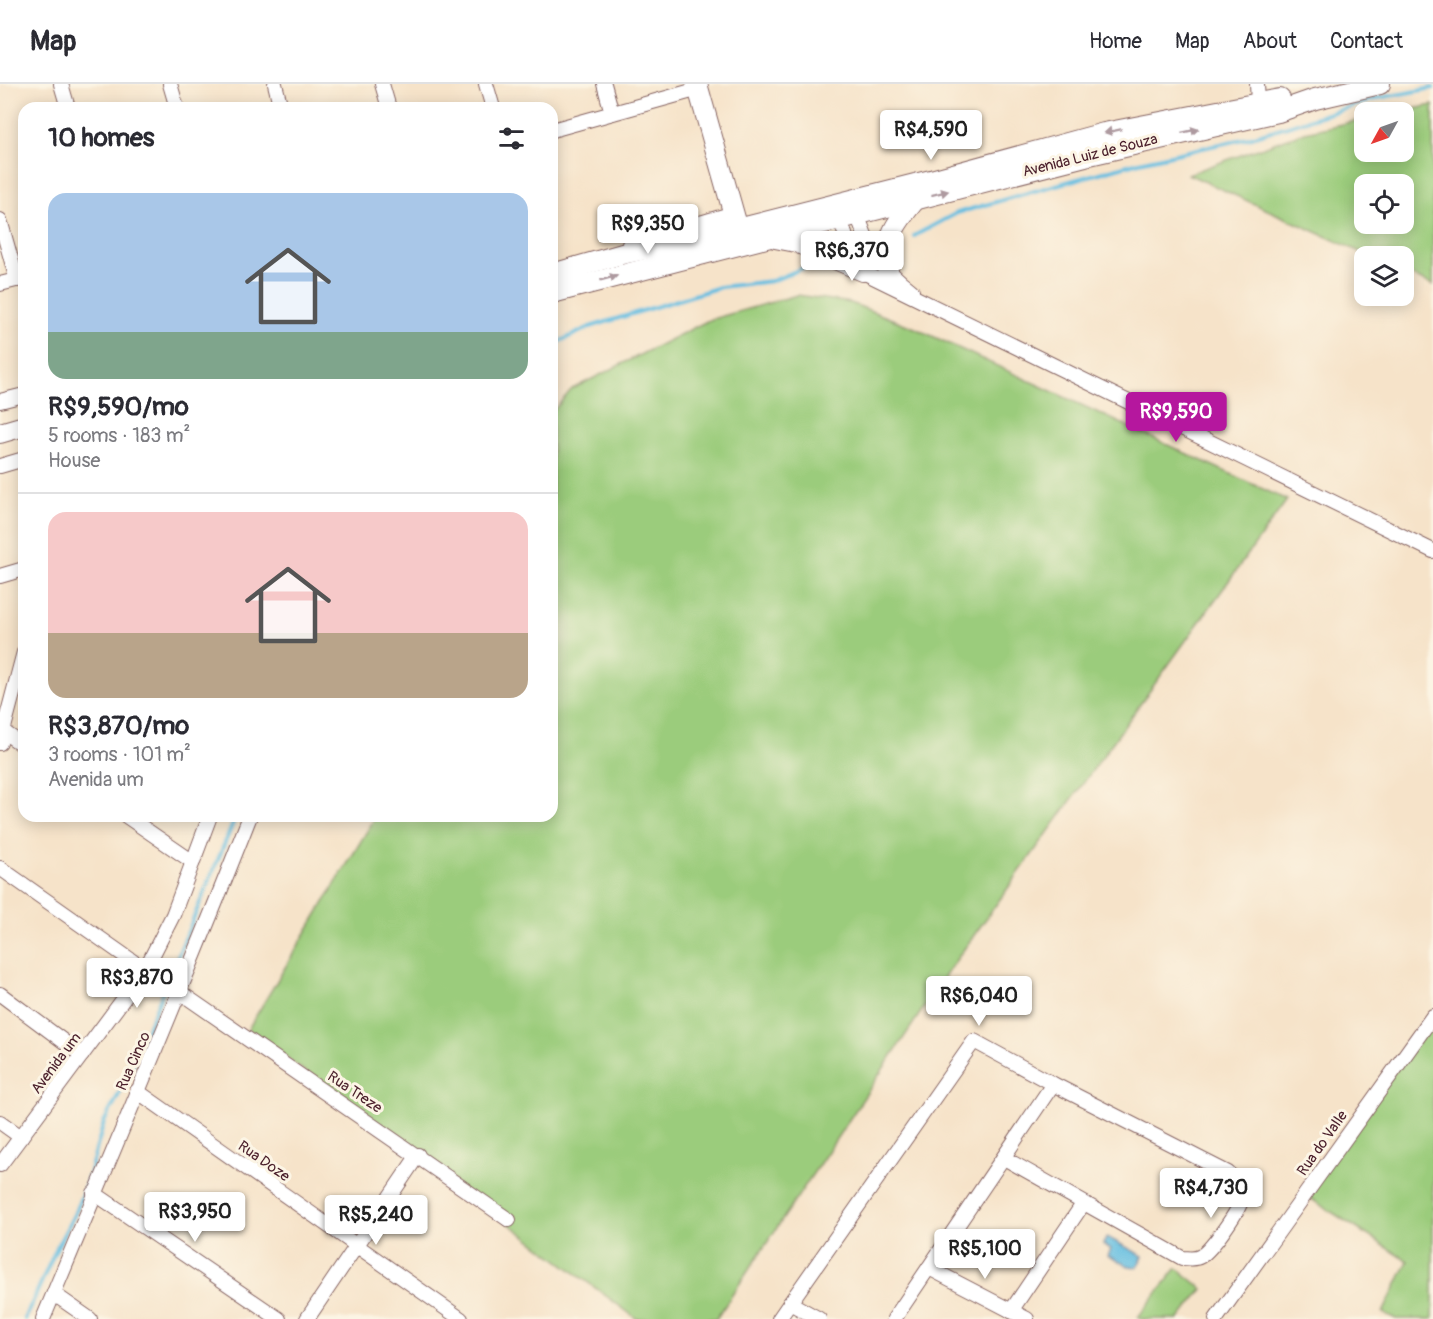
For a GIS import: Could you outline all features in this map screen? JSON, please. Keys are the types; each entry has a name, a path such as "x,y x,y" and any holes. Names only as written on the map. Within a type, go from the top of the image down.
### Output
{"main road":[{"name":"Avenida Luiz de Souza","path":"558,272 736,221 916,199 1132,144 1278,112 1315,99 1380,84"},
{"path":"698,87 736,221"},
{"name":"Avenida Luiz de Souza","path":"558,291 769,237 846,209 1104,133 1257,93 1315,99"},
{"path":"888,271 887,248 892,230 916,199"},
{"path":"769,237 796,242 863,271"},
{"path":"0,433 18,428"}],"street":[{"path":"61,84 66,102"},
{"path":"170,84 175,102"},
{"path":"275,84 280,102"},
{"path":"382,84 387,102"},
{"path":"486,84 491,102"},
{"path":"603,84 612,113"},
{"path":"558,128 698,87"},
{"path":"846,209 852,256 863,271 1433,551"},
{"path":"846,209 868,245 888,271 933,306"},
{"path":"0,220 18,273"},
{"path":"558,264 736,221"},
{"path":"0,284 18,280"},
{"path":"0,401 18,396"},
{"path":"0,466 18,461"},
{"path":"0,576 18,570"},
{"path":"18,675 2,738 18,744"},
{"path":"135,822 193,862"},
{"name":"Avenida um","path":"0,1165 145,970 169,924 208,822"},
{"name":"Rua Cinco","path":"43,1319 137,1091 181,993 248,822"},
{"path":"0,868 145,970"},
{"name":"Rua Treze","path":"181,993 509,1220"},
{"path":"0,994 82,1055"},
{"name":"Rua do Valle","path":"1216,1319 1433,1016"},
{"path":"779,1319 974,1041 1228,1173 1236,1179 1242,1195 1240,1206 1208,1251 1194,1259 1182,1258 1004,1158"},
{"path":"894,1319 1053,1084"},
{"name":"Rua Doze","path":"137,1091 461,1319"},
{"path":"0,1122 21,1137"},
{"path":"307,1319 418,1155"},
{"path":"94,1193 279,1319"},
{"path":"1011,1311 1083,1204"},
{"path":"929,1268 1027,1319"},
{"path":"54,1294 90,1319"},
{"path":"790,1303 819,1319"}],"green space":[{"path":"1433,105 1433,285 1414,276 1414,246 1354,246 1354,249 1188,174 1305,132 1354,121 1354,162 1414,162 1414,109"},
{"path":"797,295 851,303 915,328 1287,500 949,970 716,1319 637,1319 248,1029 372,822 558,822 558,405 572,389 709,320"},
{"path":"1433,1017 1433,1319 1396,1319 1383,1313 1408,1261 1305,1195"},
{"path":"1177,1268 1203,1289 1179,1319 1141,1319 1138,1317"}],"water":[{"path":"1107,1237 1143,1256 1137,1267 1129,1266 1108,1256 1111,1249 1103,1244"}],"waterway":[{"path":"914,236 957,213 1139,162 1248,138 1379,98 1433,88"},
{"path":"558,342 590,327 720,287 772,281 815,263"},
{"path":"25,1319 74,1215 87,1182 104,1122 125,1083 234,822"}]}
